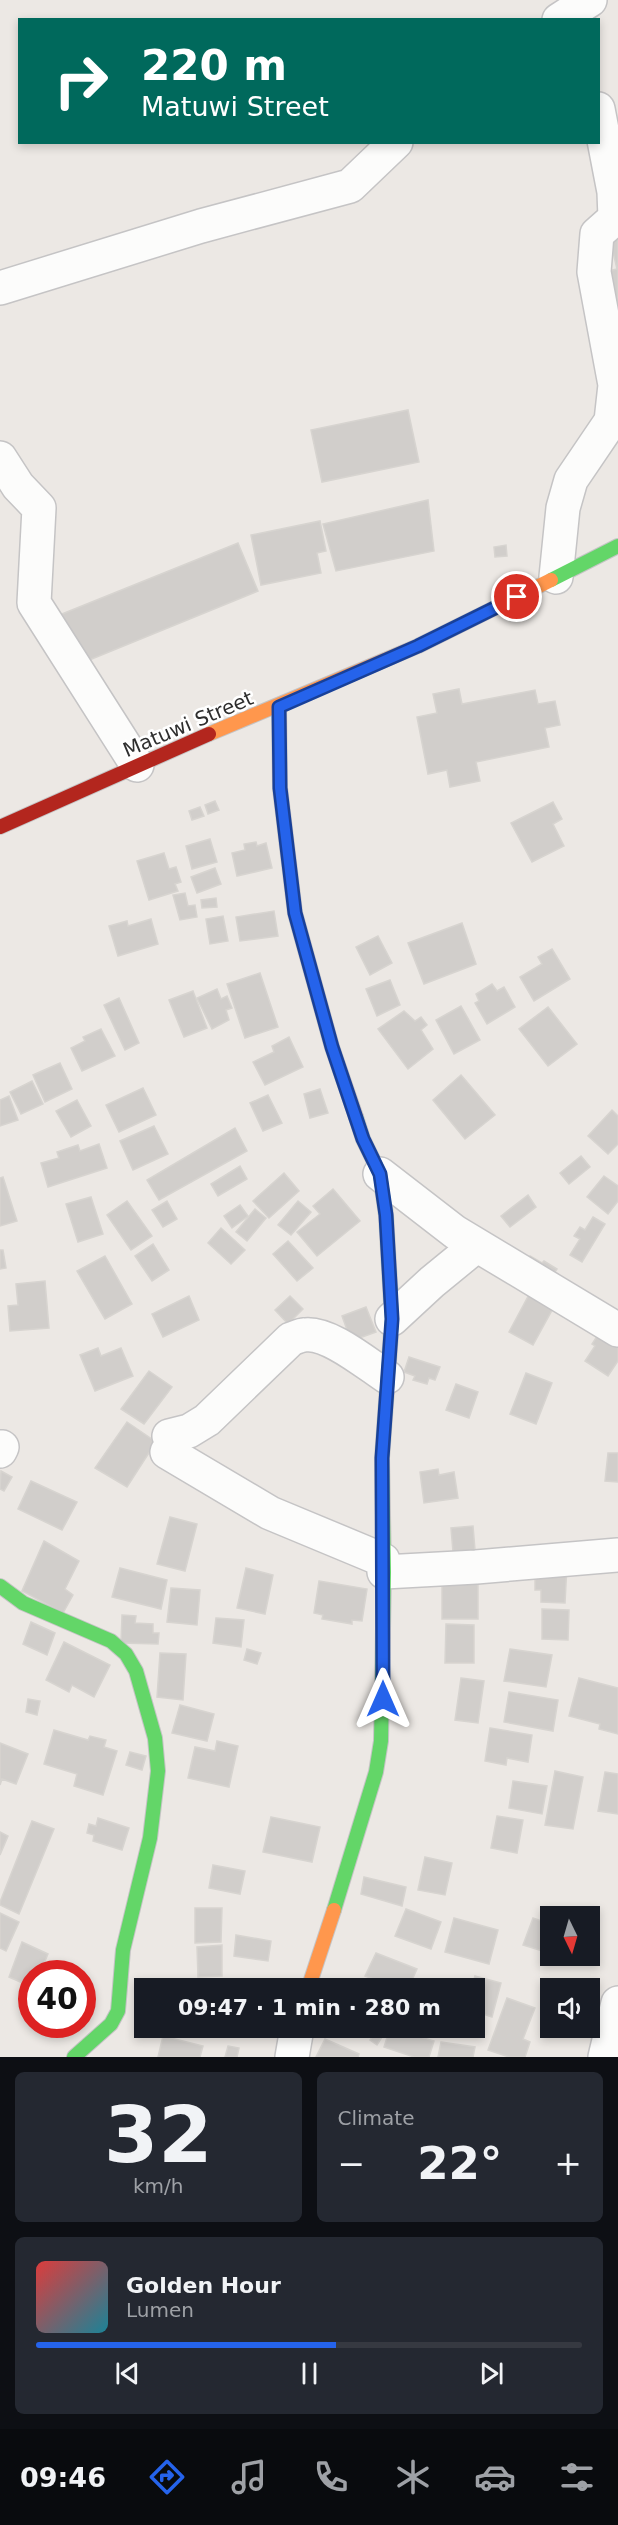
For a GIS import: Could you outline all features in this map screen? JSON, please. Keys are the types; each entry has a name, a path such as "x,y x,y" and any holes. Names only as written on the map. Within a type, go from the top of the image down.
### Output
{"street":[{"path":"556,577 563,508 571,480 611,421 615,385 594,272 597,234 615,218 614,192 600,119"},
{"path":"0,288 201,226 350,186 394,144"},
{"path":"0,458 18,486 39,508 34,603 137,765"},
{"name":"Matuwi Street","path":"0,827 137,765 279,707 418,646 618,546"},
{"path":"279,707 280,788 295,913 332,1047 363,1139 380,1174 386,1215 392,1319 382,1458 383,1699 376,1772 312,1978"},
{"path":"380,1174 476,1246 618,1330"},
{"path":"392,1319 476,1246"},
{"path":"387,1377 331,1341 318,1336 304,1335 291,1340 207,1420 168,1444 270,1513 384,1566 476,1567 618,1554"},
{"path":"0,1586 23,1603 111,1641 126,1654 136,1671 155,1738 158,1771 150,1838 123,1950 118,2011 111,2024 74,2057"},
{"path":"605,2057 618,2003"},
{"path":"292,2057 295,2038"}],"building":[{"path":"618,233 618,336 603,272 617,269 609,235"},
{"path":"408,410 419,462 322,482 311,430"},
{"path":"428,500 434,551 336,571 323,524"},
{"path":"320,521 326,551 317,553 321,573 261,585 251,535"},
{"path":"238,543 258,591 82,663 62,614"},
{"path":"506,545 507,556 495,557 494,547"},
{"path":"459,689 462,704 535,690 538,704 555,701 560,725 545,728 549,747 476,762 480,781 450,787 447,770 428,774 417,717 437,713 433,694"},
{"path":"215,801 219,810 208,814 205,805"},
{"path":"553,802 562,819 553,824 564,846 532,862 511,823"},
{"path":"200,807 204,816 192,820 189,811"},
{"path":"210,839 217,862 192,869 186,846"},
{"path":"256,842 257,846 266,843 272,868 237,876 232,853 245,850 244,844"},
{"path":"164,853 169,869 176,867 181,882 175,884 178,891 149,900 137,861"},
{"path":"215,868 221,884 197,893 191,877"},
{"path":"185,893 188,906 195,905 197,917 180,920 173,895"},
{"path":"216,898 217,907 202,908 201,900"},
{"path":"274,911 278,936 240,941 236,917"},
{"path":"223,916 228,941 210,944 206,919"},
{"path":"151,919 158,944 118,956 109,926 127,921 128,926"},
{"path":"462,923 476,964 424,984 408,943"},
{"path":"378,936 392,963 370,975 356,947"},
{"path":"552,949 570,979 534,1001 520,977 542,964 538,957"},
{"path":"260,973 278,1027 245,1038 227,984"},
{"path":"390,980 400,1005 377,1016 366,989"},
{"path":"492,984 497,991 504,987 515,1007 487,1024 475,1003 479,1001 476,994"},
{"path":"217,989 221,999 227,996 232,1008 226,1010 229,1020 212,1029 197,998"},
{"path":"193,991 207,1028 184,1037 169,1000"},
{"path":"119,998 139,1043 125,1050 104,1005"},
{"path":"461,1006 480,1040 454,1054 436,1020"},
{"path":"548,1007 577,1044 548,1066 519,1029"},
{"path":"404,1011 415,1021 421,1017 427,1025 421,1030 433,1049 408,1069 378,1029"},
{"path":"101,1029 115,1056 82,1071 71,1048 85,1041 83,1037"},
{"path":"289,1037 303,1067 265,1085 253,1062 274,1052 272,1046"},
{"path":"60,1063 72,1089 45,1102 33,1075"},
{"path":"461,1075 495,1115 465,1139 433,1100"},
{"path":"32,1081 43,1104 21,1114 10,1092"},
{"path":"143,1088 156,1115 119,1132 106,1105"},
{"path":"320,1089 328,1113 310,1118 304,1094"},
{"path":"268,1095 282,1123 263,1131 250,1103"},
{"path":"9,1096 18,1120 0,1126 0,1100"},
{"path":"77,1100 91,1126 71,1137 56,1111"},
{"path":"612,1110 618,1116 618,1144 608,1154 588,1136"},
{"path":"154,1126 168,1154 133,1170 120,1141"},
{"path":"235,1128 247,1151 159,1200 147,1180"},
{"path":"99,1144 107,1168 48,1187 41,1163 59,1158 57,1152 78,1145 80,1151"},
{"path":"581,1156 590,1167 569,1184 560,1173"},
{"path":"240,1166 247,1179 218,1196 211,1184"},
{"path":"284,1173 299,1191 269,1218 253,1201"},
{"path":"604,1176 618,1186 618,1201 608,1214 587,1197"},
{"path":"3,1177 17,1221 0,1226 0,1178"},
{"path":"333,1189 360,1221 317,1256 297,1232 320,1214 313,1206"},
{"path":"528,1195 536,1207 510,1227 501,1216"},
{"path":"91,1197 103,1234 78,1242 66,1204"},
{"path":"127,1201 152,1236 131,1250 107,1215"},
{"path":"167,1201 177,1219 163,1227 152,1210"},
{"path":"298,1201 311,1212 291,1235 278,1225"},
{"path":"240,1205 248,1216 232,1228 224,1216"},
{"path":"255,1209 266,1218 247,1241 236,1232"},
{"path":"593,1217 605,1224 582,1262 570,1255 580,1239 574,1236 580,1227 585,1230"},
{"path":"221,1228 245,1250 231,1264 208,1243"},
{"path":"288,1241 313,1268 297,1281 273,1254"},
{"path":"153,1244 169,1270 152,1281 135,1256"},
{"path":"0,1250 3,1250 6,1268 0,1269"},
{"path":"105,1256 132,1304 105,1319 77,1271"},
{"path":"530,1256 557,1269 555,1272 558,1274 552,1284 524,1266"},
{"path":"45,1281 49,1328 10,1331 8,1306 18,1305 16,1284"},
{"path":"532,1289 556,1303 533,1345 509,1332"},
{"path":"189,1296 199,1320 163,1337 152,1314"},
{"path":"290,1296 303,1309 288,1324 275,1310"},
{"path":"366,1307 376,1332 351,1341 342,1316"},
{"path":"601,1330 618,1342 618,1361 608,1376 585,1361 595,1346 592,1344"},
{"path":"98,1348 101,1356 121,1348 133,1376 95,1391 80,1355"},
{"path":"409,1357 440,1367 435,1380 429,1378 427,1384 413,1380 415,1376 404,1372"},
{"path":"149,1371 172,1387 144,1424 121,1409"},
{"path":"526,1373 552,1383 536,1424 510,1414"},
{"path":"456,1384 478,1392 469,1418 446,1410"},
{"path":"127,1422 156,1442 127,1487 95,1468"},
{"path":"608,1453 618,1453 618,1482 605,1481"},
{"path":"438,1469 439,1475 454,1472 458,1498 424,1503 420,1472"},
{"path":"1,1471 12,1477 4,1491 0,1489"},
{"path":"31,1481 77,1502 62,1530 18,1509"},
{"path":"170,1517 197,1524 185,1571 157,1564"},
{"path":"473,1526 476,1562 454,1564 451,1528"},
{"path":"44,1541 79,1561 65,1589 73,1595 63,1613 22,1591"},
{"path":"567,1565 565,1603 541,1602 541,1590 535,1590 535,1575"},
{"path":"120,1568 167,1580 161,1609 112,1597"},
{"path":"246,1568 273,1575 265,1614 237,1608"},
{"path":"442,1576 478,1576 478,1619 442,1619"},
{"path":"319,1581 367,1589 362,1621 352,1620 352,1624 322,1619 323,1615 314,1613"},
{"path":"171,1588 200,1590 197,1625 167,1622"},
{"path":"542,1609 569,1610 568,1640 542,1639"},
{"path":"122,1615 136,1616 135,1623 153,1624 153,1633 159,1633 158,1644 121,1643"},
{"path":"216,1618 244,1620 241,1647 213,1643"},
{"path":"31,1622 55,1633 47,1655 23,1644"},
{"path":"446,1624 474,1625 474,1663 445,1663"},
{"path":"64,1642 110,1665 94,1697 72,1685 69,1692 46,1680"},
{"path":"247,1649 261,1653 257,1664 244,1660"},
{"path":"510,1649 552,1655 546,1687 504,1681"},
{"path":"160,1653 186,1654 183,1700 157,1697"},
{"path":"461,1678 484,1681 478,1723 455,1720"},
{"path":"579,1678 618,1688 618,1734 599,1729 600,1724 569,1716"},
{"path":"509,1692 558,1700 553,1731 504,1722"},
{"path":"28,1699 40,1701 37,1715 26,1712"},
{"path":"180,1705 214,1714 207,1741 172,1733"},
{"path":"490,1728 532,1735 528,1762 507,1758 506,1765 485,1761"},
{"path":"54,1730 88,1740 90,1736 106,1740 104,1747 117,1751 103,1795 74,1786 77,1774 44,1764"},
{"path":"217,1741 238,1746 229,1787 188,1778 195,1747 215,1751"},
{"path":"0,1743 28,1754 16,1784 2,1779 0,1785"},
{"path":"130,1752 146,1756 142,1770 126,1765"},
{"path":"555,1771 583,1777 573,1829 545,1825"},
{"path":"605,1772 618,1774 618,1814 598,1811"},
{"path":"513,1781 547,1786 542,1814 509,1808"},
{"path":"497,1816 523,1820 517,1853 491,1848"},
{"path":"271,1817 320,1827 312,1862 263,1852"},
{"path":"98,1818 129,1828 122,1850 93,1841 94,1835 87,1833 89,1824 96,1826"},
{"path":"32,1821 54,1829 19,1914 0,1905 0,1902"},
{"path":"0,1832 8,1836 0,1855"},
{"path":"425,1857 452,1863 445,1895 418,1890"},
{"path":"213,1865 245,1871 240,1894 209,1888"},
{"path":"364,1877 406,1887 402,1906 361,1894"},
{"path":"195,1908 222,1908 221,1942 195,1943"},
{"path":"406,1909 441,1922 431,1949 395,1936"},
{"path":"0,1913 19,1922 6,1951 0,1948"},
{"path":"454,1918 498,1930 489,1964 445,1952"},
{"path":"533,1918 540,1920 540,1950 523,1945"},
{"path":"236,1935 271,1941 268,1961 234,1956"},
{"path":"22,1942 48,1954 46,1960 18,1960 18,1981 9,1977"},
{"path":"222,1945 222,1976 198,1977 197,1947"},
{"path":"376,1953 417,1969 413,1978 365,1976"},
{"path":"485,1979 501,1983 492,2017 485,2015"},
{"path":"507,1998 535,2008 523,2039 530,2042 525,2057 509,2057 488,2050"},
{"path":"163,2038 203,2046 200,2057 158,2057"},
{"path":"371,2038 381,2038 377,2045 370,2040"},
{"path":"387,2038 424,2038 434,2041 429,2057 414,2057 384,2047"},
{"path":"325,2039 359,2054 358,2057 316,2057"},
{"path":"441,2042 475,2047 473,2057 438,2057"},
{"path":"228,2046 239,2048 237,2057 225,2057"}],"traffic: fast":[{"path":"551,580 618,546"},
{"path":"334,1910 376,1772 381,1741 384,1572 382,1458 392,1319 386,1215 380,1174 363,1139 356,1117"},
{"path":"0,1586 23,1603 111,1641 126,1654 136,1671 155,1738 158,1771 150,1838 123,1950 118,2011 111,2024 74,2057"}],"traffic: slow":[{"path":"209,734 418,646 551,580"},
{"path":"279,707 280,788 295,913 332,1047 356,1117"},
{"path":"312,1978 334,1910"}],"traffic: jam":[{"path":"0,827 209,734"}],"route":[{"path":"383,1699 382,1458 392,1319 386,1215 380,1174 363,1139 332,1047 295,913 280,788 279,707 418,646 517,597"}]}
